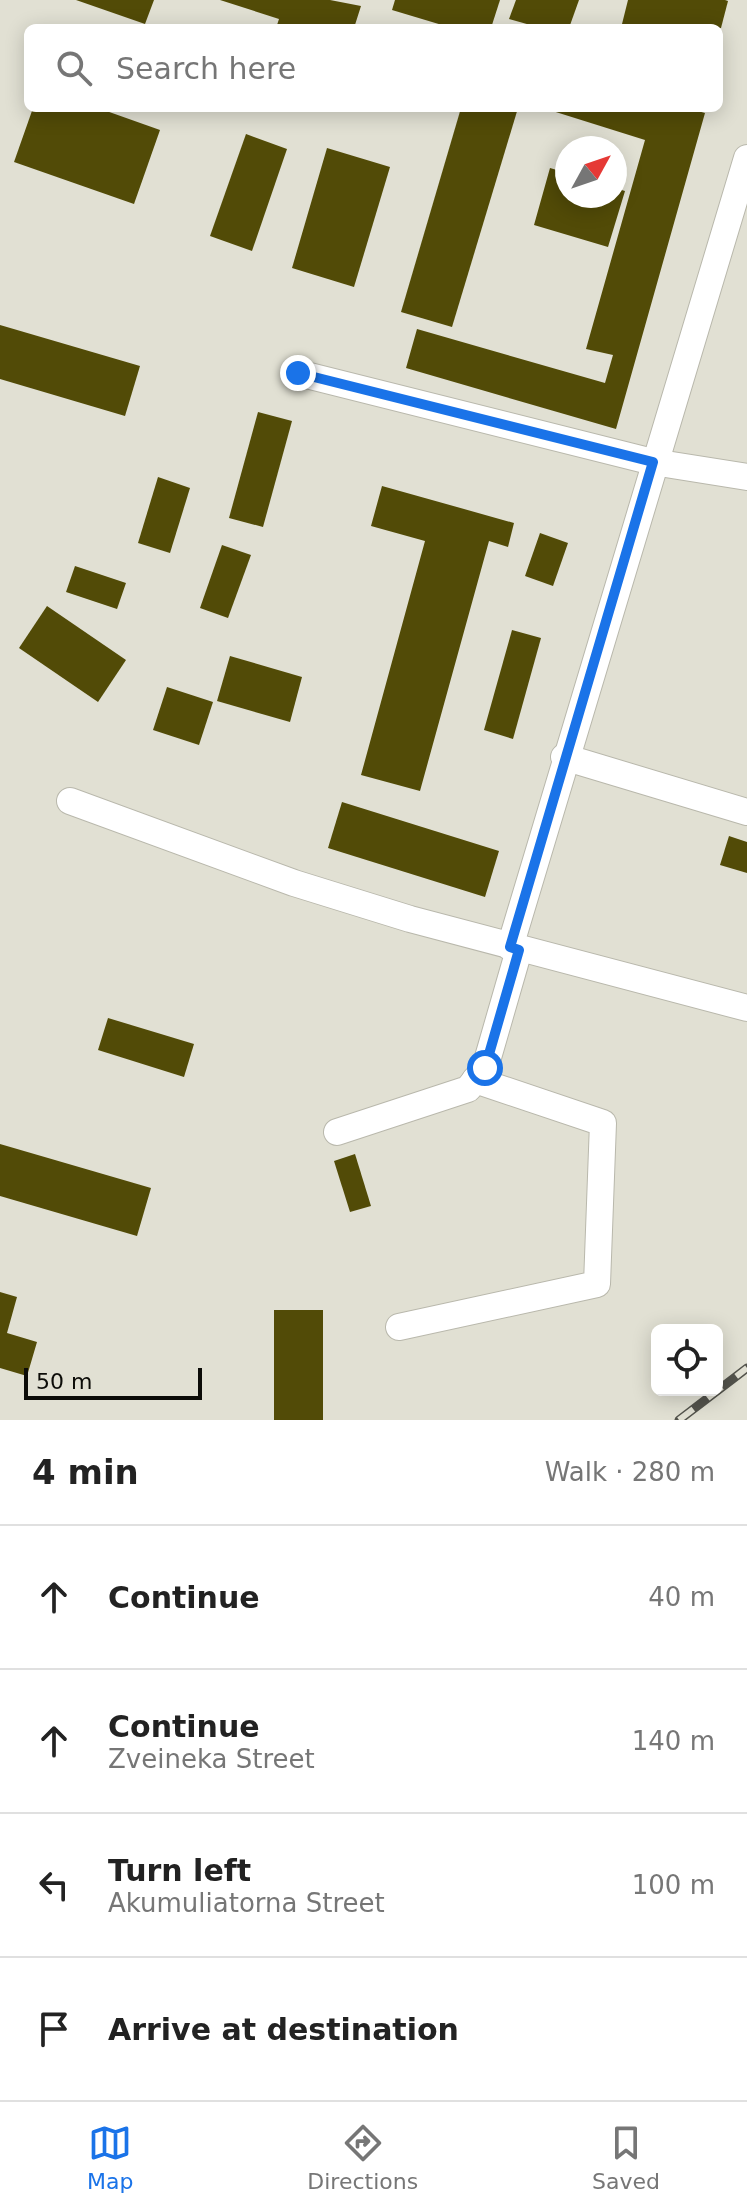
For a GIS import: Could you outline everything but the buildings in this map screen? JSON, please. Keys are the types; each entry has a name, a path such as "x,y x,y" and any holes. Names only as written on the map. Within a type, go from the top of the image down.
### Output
{"street":[{"path":"337,1132 468,1089 485,1068 564,757 747,158"},
{"path":"298,373 653,462 747,477"},
{"path":"564,757 747,812"},
{"path":"70,801 294,883 514,948 747,1008"},
{"path":"399,1327 597,1284 603,1123 475,1080"}],"railway":[{"path":"679,1420 747,1368"}],"route":[{"path":"298,373 653,462 510,947 519,950 485,1068"}]}
